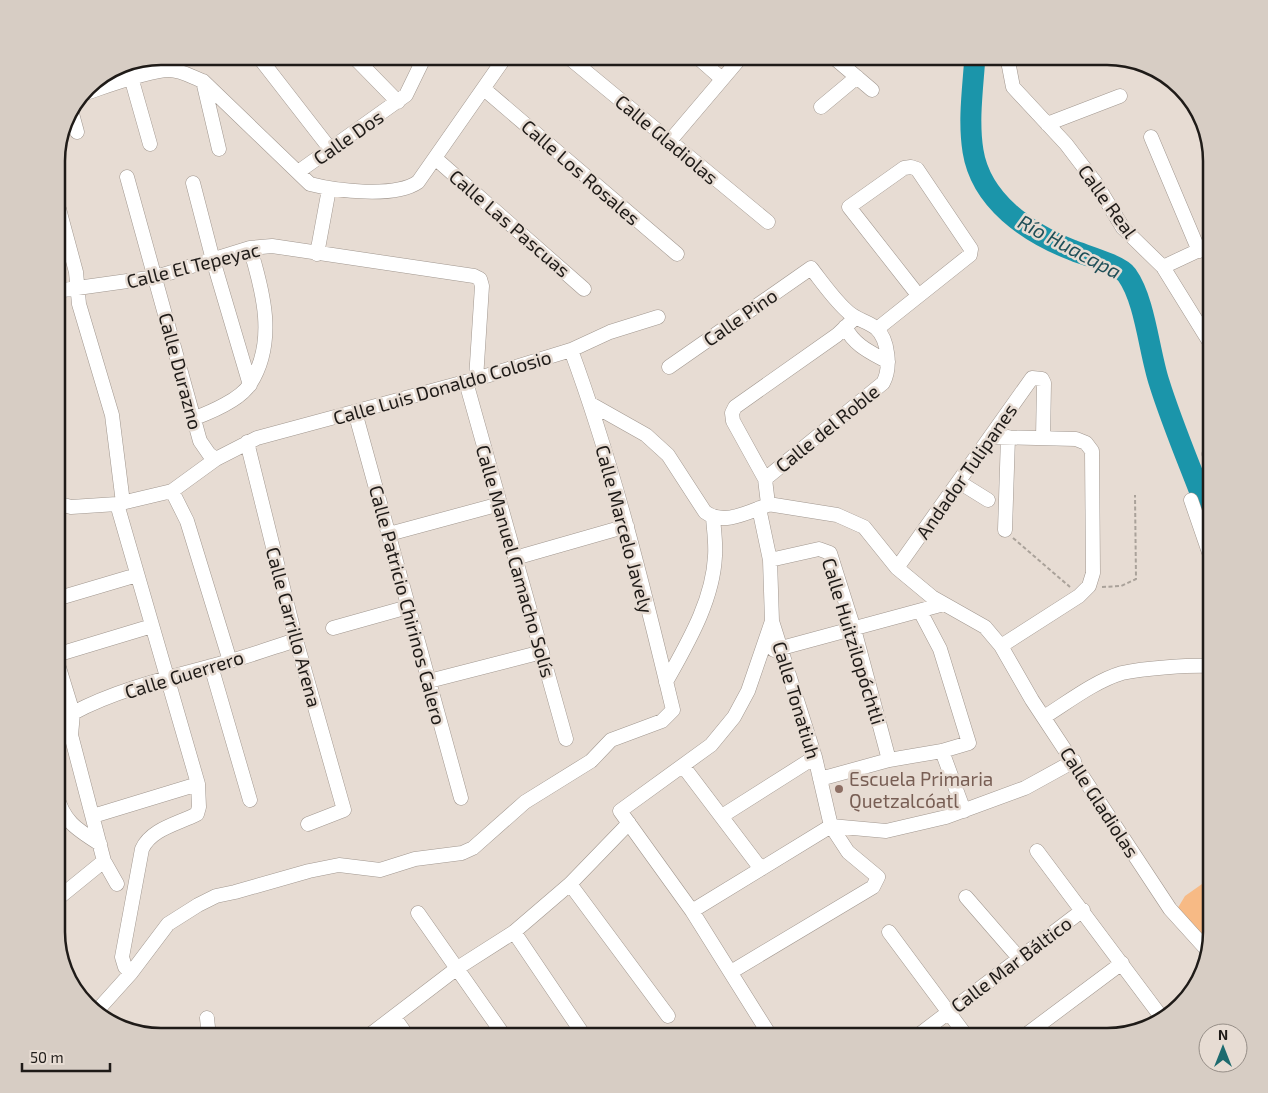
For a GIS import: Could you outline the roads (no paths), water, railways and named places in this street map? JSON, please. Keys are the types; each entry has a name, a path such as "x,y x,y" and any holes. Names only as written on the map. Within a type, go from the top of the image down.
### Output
{"street":[{"path":"265,65 331,150"},
{"path":"362,65 398,102"},
{"name":"Calle Dos","path":"298,172 398,102 406,95 421,65"},
{"path":"98,89 132,78 168,70 203,81 310,184 329,189 396,191 409,188 418,182 500,65"},
{"name":"Calle Gladiolas","path":"578,65 768,222"},
{"path":"706,65 722,79"},
{"path":"669,142 734,65"},
{"path":"843,65 872,90"},
{"name":"Calle Real","path":"1009,65 1013,87 1066,144 1095,182 1123,228 1163,267 1203,331"},
{"path":"129,70 150,144"},
{"path":"821,107 857,77"},
{"path":"203,81 219,148"},
{"name":"Calle Los Rosales","path":"484,89 677,254"},
{"path":"1047,124 1120,96"},
{"path":"74,121 77,132"},
{"path":"1151,137 1199,251"},
{"name":"Calle Las Pascuas","path":"435,158 584,288"},
{"path":"877,329 970,255 971,249 917,170 911,167 904,168 849,207 918,295"},
{"name":"Calle Durazno","path":"128,177 200,441 209,454 216,459"},
{"path":"193,183 212,260 250,385"},
{"path":"318,254 329,189"},
{"path":"65,233 79,289 79,304 112,415 120,504 137,575 198,784 199,807 197,814 152,834 146,840 142,850 122,957 125,967 131,973 101,1006"},
{"name":"Calle El Tepeyac","path":"65,291 156,277 250,248 272,246 480,279 482,286 471,380"},
{"path":"195,418 220,409 250,385 261,357 265,334 262,290 250,248"},
{"path":"1163,267 1203,249"},
{"name":"Calle Pino","path":"669,367 811,268 846,310 856,318"},
{"name":"Calle Luis Donaldo Colosio","path":"172,491 216,459 247,442 471,380 571,350 610,332 658,317"},
{"path":"764,1028 692,911 620,810 711,746 734,717 748,691 772,621 770,560 764,506 765,479 732,421 732,413 735,407 856,318 877,329 885,344 888,368"},
{"path":"845,327 851,339 888,368"},
{"name":"Calle Marcelo Javely","path":"131,973 168,924 216,896 339,865 380,870 415,859 439,857 467,850 525,802 591,761 611,740 662,721 673,710 626,526 591,404 571,350"},
{"name":"Calle del Roble","path":"765,479 883,383 888,368"},
{"name":"Andador Tulipanes","path":"896,568 1032,378 1042,379 1044,383 1043,438"},
{"name":"Calle Manuel Camacho Solís","path":"471,380 500,504 566,740"},
{"path":"591,404 646,435 668,455 705,512 713,518 727,519 764,506"},
{"name":"Calle Patricio Chirinos Calero","path":"355,412 461,798"},
{"path":"991,437 1076,439 1086,443 1092,451 1093,573 1084,591 1001,646"},
{"path":"1005,530 1008,437"},
{"name":"Calle Carrillo Arena","path":"247,442 296,640 344,810 308,824"},
{"path":"958,482 988,500"},
{"path":"65,505 71,507 120,504 172,491 187,521 230,661"},
{"path":"1191,500 1203,535"},
{"path":"389,534 500,504"},
{"name":"Calle Gladiolas","path":"764,506 837,515 864,527 896,568 932,597 985,627 1001,646 1044,717 1170,909 1202,944"},
{"path":"666,682 691,636 707,596 715,557 713,518"},
{"path":"515,558 626,526"},
{"name":"Calle Huitzilopóchtli","path":"770,560 819,549 830,553 854,630 888,760"},
{"path":"65,596 137,575"},
{"path":"761,652 781,649 854,630 944,604"},
{"path":"332,628 408,607"},
{"path":"820,779 888,760 942,751 969,743 940,649 920,612"},
{"name":"Calle Tonatiuh","path":"772,621 815,757 831,826"},
{"path":"65,653 152,626"},
{"name":"Calle Guerrero","path":"74,712 90,704 168,676 230,661 296,640"},
{"path":"429,681 542,652"},
{"path":"1044,717 1102,682 1122,674 1203,665"},
{"path":"211,666 250,800"},
{"path":"65,684 74,712 71,735 104,861 117,884"},
{"path":"65,735 71,735"},
{"path":"942,751 964,810"},
{"path":"722,816 815,757"},
{"path":"692,911 831,826 886,831 946,817 1025,788 1074,761"},
{"path":"683,766 761,869"},
{"path":"93,816 198,784"},
{"path":"65,816 77,830 100,844"},
{"path":"379,1028 456,968 514,932 570,884 629,822"},
{"path":"730,972 873,887 877,882 878,877 848,852 831,826"},
{"path":"1037,851 1158,1013"},
{"path":"65,893 104,861"},
{"path":"570,884 668,1016"},
{"path":"966,897 1018,958"},
{"name":"Calle Mar Báltico","path":"927,1028 948,1010 1083,910"},
{"path":"418,912 498,1028"},
{"path":"514,932 579,1028"},
{"path":"889,932 961,1028"},
{"path":"1035,1028 1122,963"},
{"path":"394,1017 402,1028"},
{"path":"207,1018 208,1028"}],"waterway":[{"name":"Río Huacapa","path":"974,65 971,103 973,151 978,169 986,185 996,200 1023,224 1055,243 1110,264 1127,275 1138,298 1155,370 1165,400 1203,501"}],"place":[{"name":"Escuela Primaria Quetzalcóatl","path":"839,789"}]}
